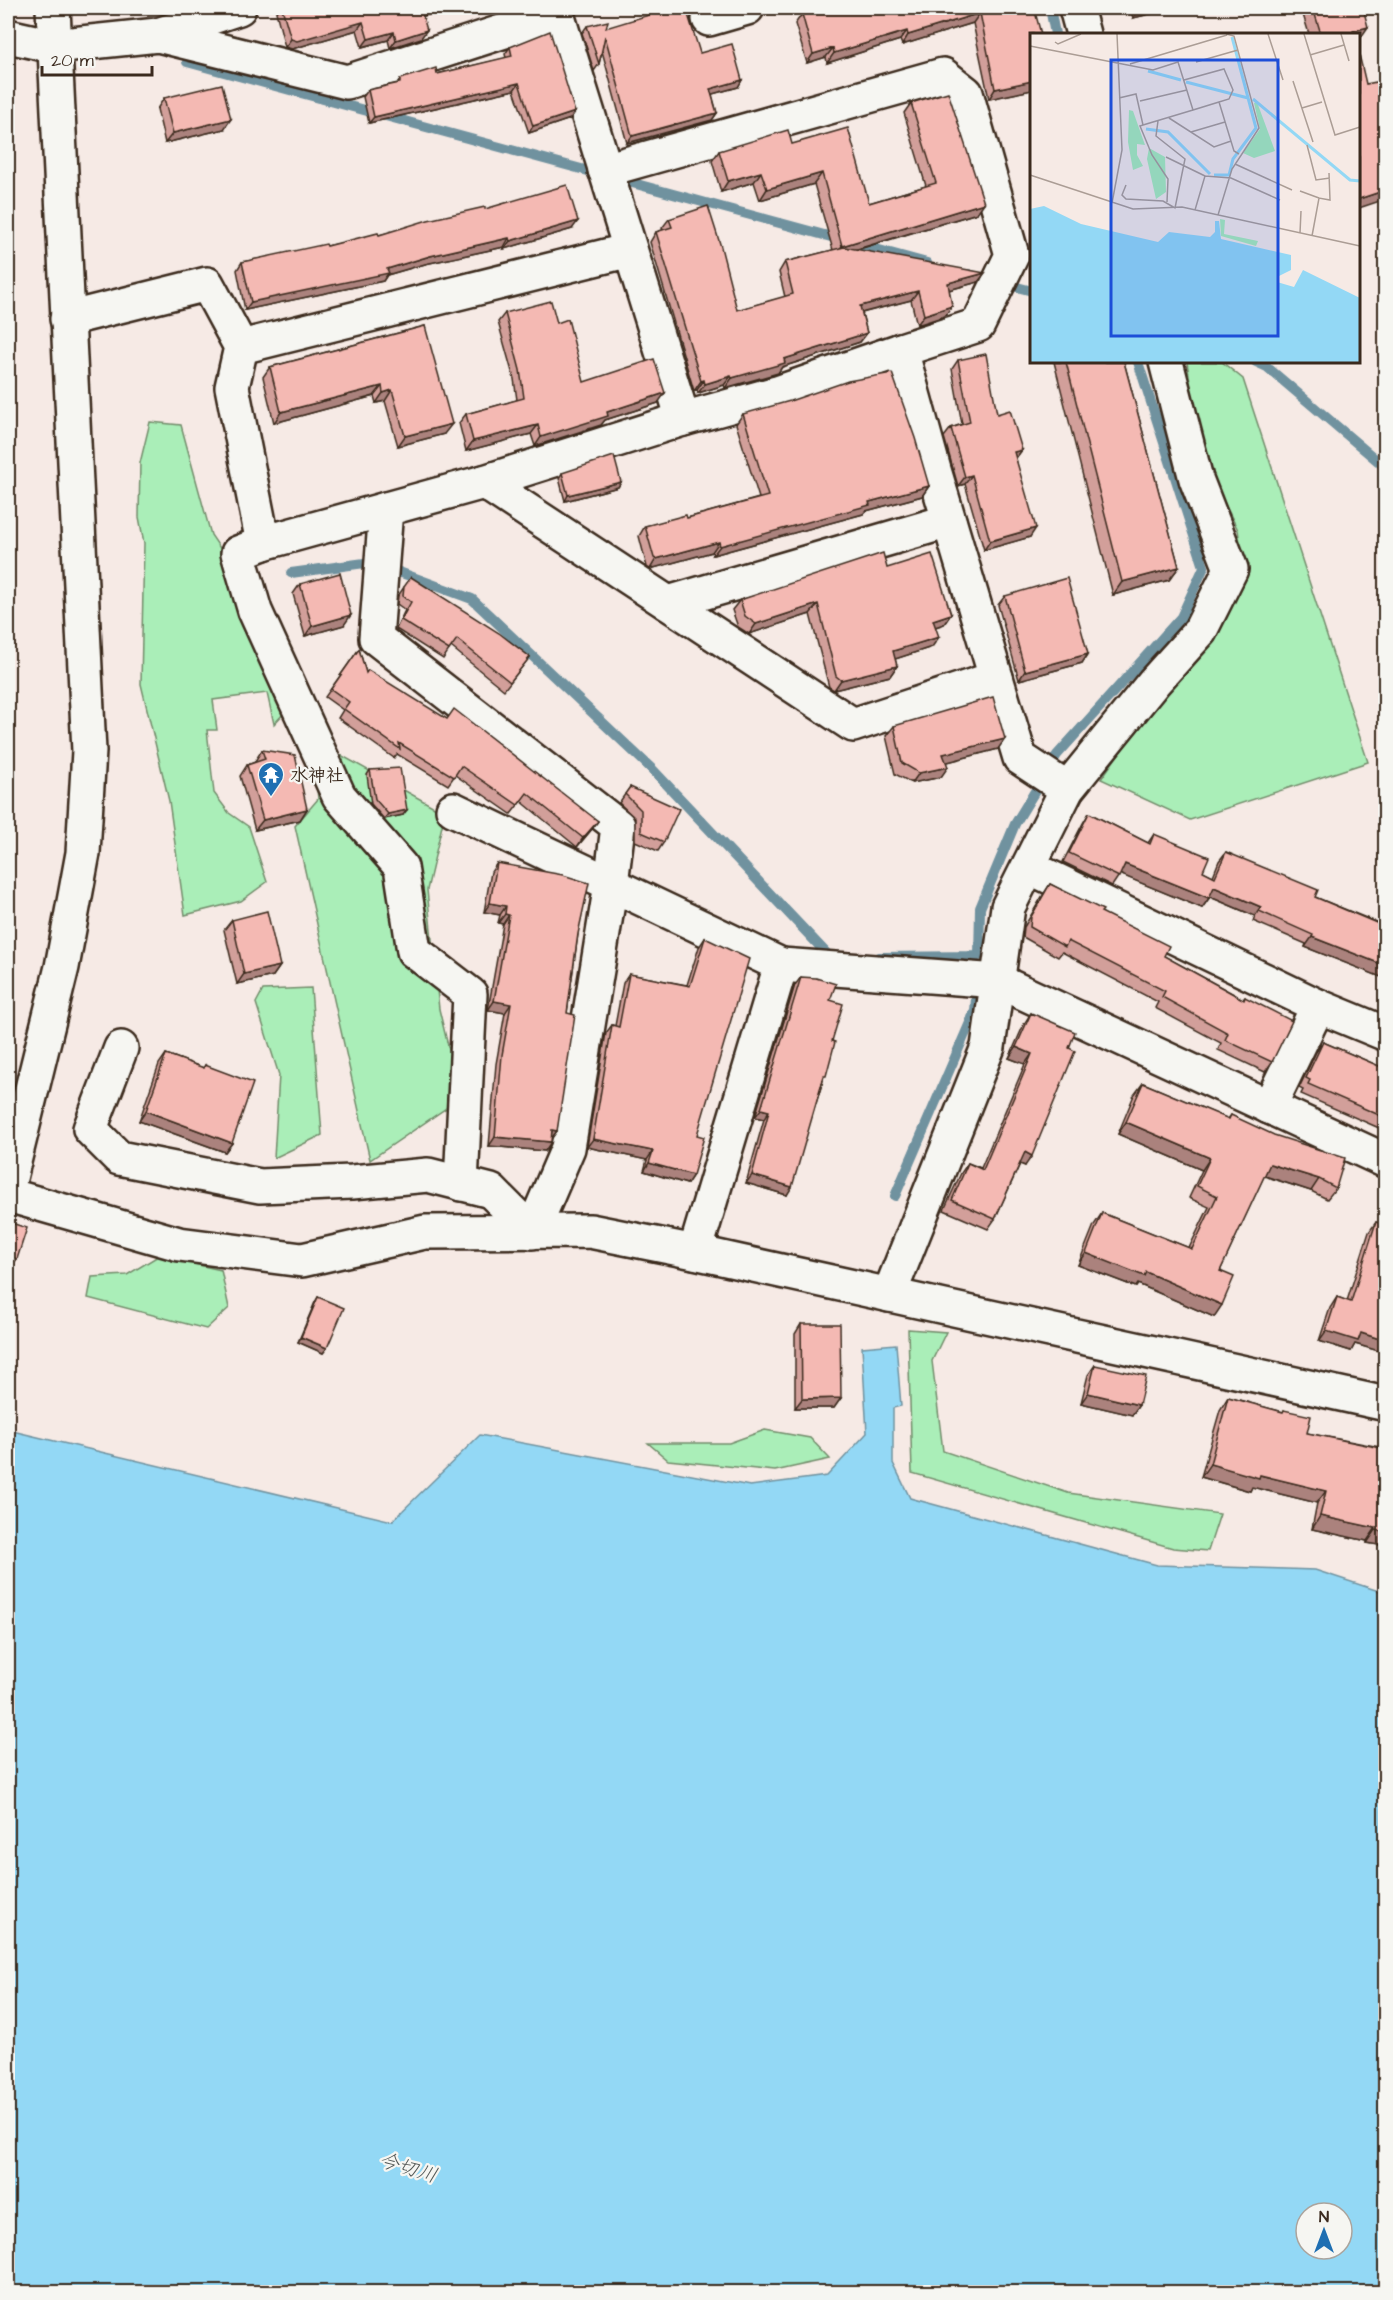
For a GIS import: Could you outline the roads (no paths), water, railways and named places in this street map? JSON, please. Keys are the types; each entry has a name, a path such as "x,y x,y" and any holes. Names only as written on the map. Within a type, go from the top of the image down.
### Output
{"street":[{"path":"8,1186 62,967 83,852 89,751 53,46 53,8"},
{"path":"8,36 53,46 158,35 240,8"},
{"path":"709,19 747,8"},
{"path":"1076,8 1083,33"},
{"path":"158,35 347,82 568,11 605,170 683,419"},
{"path":"461,1184 470,994 414,951 401,867 339,796 255,611 238,553 263,543 484,482 683,419 777,393 978,325 1012,255 966,93 943,75 605,170"},
{"path":"241,347 630,250"},
{"path":"67,319 207,284 241,347 231,387 263,543"},
{"path":"901,350 1020,758 1067,789"},
{"path":"890,1295 988,1047 1008,908 1067,789 1154,682 1200,631 1231,569 1196,479 1166,363"},
{"path":"484,482 853,725 996,678"},
{"path":"386,509 376,638 618,826 568,1148 532,1232"},
{"path":"668,603 949,521"},
{"path":"453,809 781,965 998,981 1386,1161"},
{"path":"1029,867 1318,1006 1386,1034"},
{"path":"695,1252 781,965"},
{"path":"1269,1107 1318,1006"},
{"path":"121,1048 90,1129 119,1158 260,1186 352,1182 428,1175 491,1191 532,1232"},
{"path":"8,1195 179,1244 302,1260 425,1232 590,1231 1386,1404"}],"water":[{"name":"今切川","path":"896,1344 901,1406 893,1408 893,1463 910,1498 1157,1565 1315,1570 1385,1593 1386,1809 1382,1809 1381,1855 1386,1856 1385,2292 8,2292 8,1430 392,1521 480,1435 750,1486 827,1476 867,1433 862,1347"}],"waterway":[{"path":"1050,8 1055,33"},
{"path":"187,62 927,263"},
{"path":"968,274 1030,290"},
{"path":"879,957 979,956 980,908 1015,824 1057,755 1181,617 1204,567 1138,363"},
{"path":"1258,363 1267,367 1386,468"},
{"path":"291,573 372,562 472,599 654,771 830,957 836,957"},
{"path":"895,1196 975,1011 977,984"}],"place":[{"name":"水神社","path":"271,798"}]}
